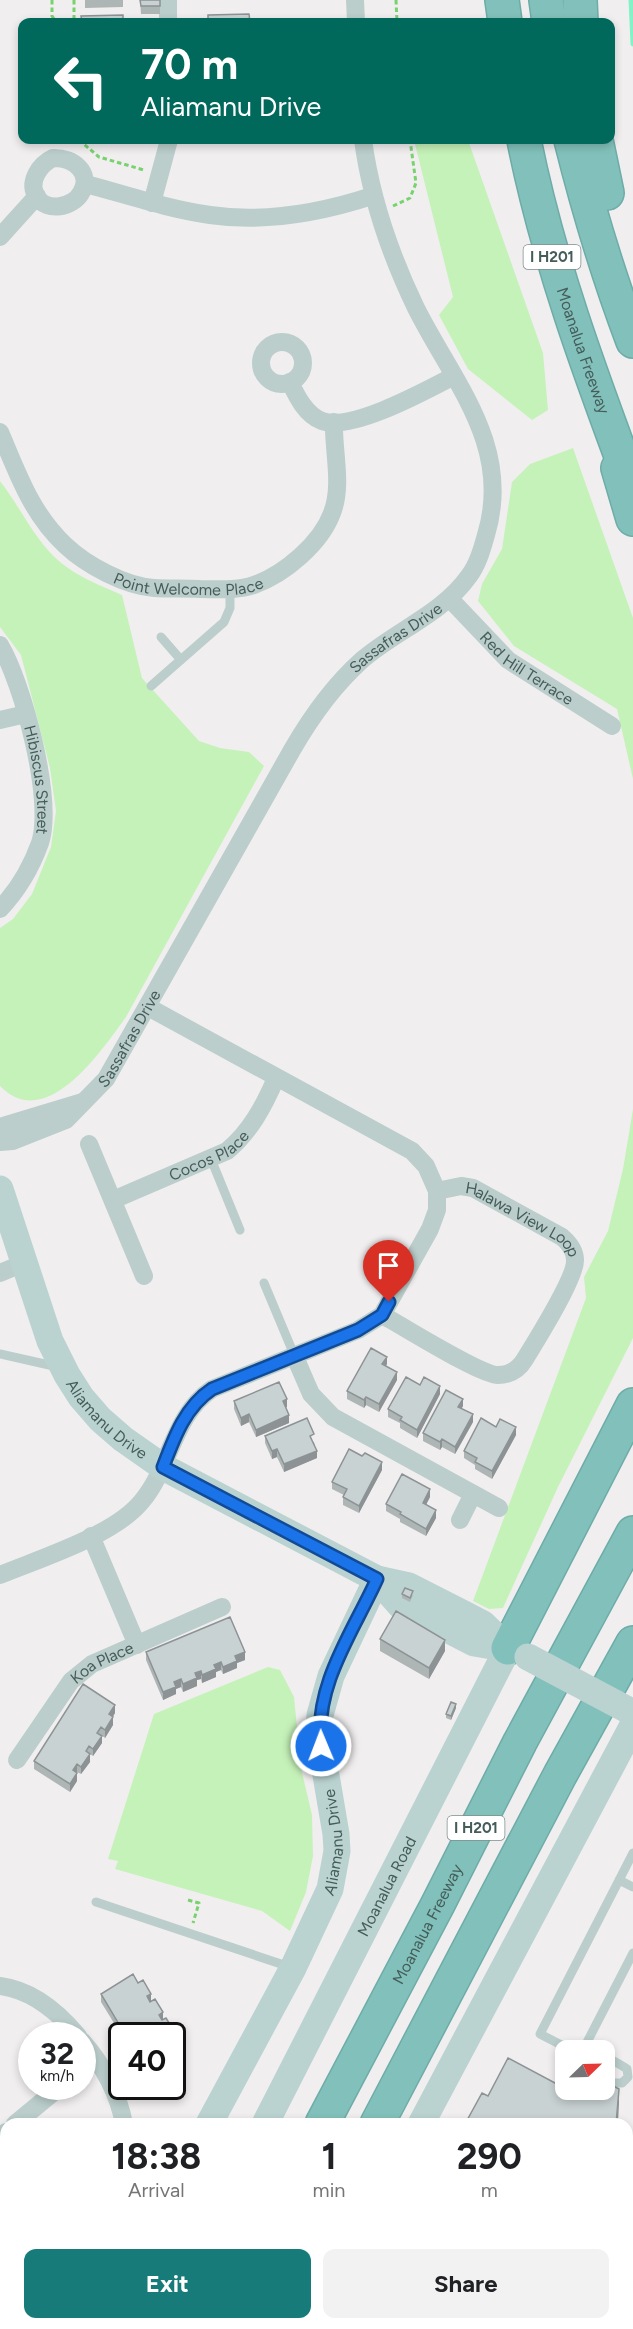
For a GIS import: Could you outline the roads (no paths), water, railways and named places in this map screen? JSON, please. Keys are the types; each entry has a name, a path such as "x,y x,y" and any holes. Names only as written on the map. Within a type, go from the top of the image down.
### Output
{"highway":[{"path":"502,0 504,18"},
{"path":"546,0 548,18"},
{"path":"581,0 582,18"},
{"name":"Moanalua Freeway","path":"525,144 535,196 556,273 633,488"},
{"name":"I H201","path":"572,144 613,289 633,341"},
{"path":"597,144 607,193 633,290"},
{"path":"590,372 633,519"},
{"path":"518,1653 633,1405"},
{"name":"Moanalua Freeway","path":"325,2118 520,1742 633,1533"},
{"name":"I H201","path":"380,2118 560,1775 633,1643"}],"street":[{"path":"168,0 168,18"},
{"path":"355,0 356,18"},
{"path":"152,203 168,144"},
{"name":"Sassafras Drive","path":"0,1142 13,1141 66,1120 106,1079 292,750 316,712 362,661 450,599 469,577 477,562 492,513 494,476 486,440 416,308 392,252 375,203 364,144"},
{"path":"0,237 37,196 36,175 46,162 53,158 62,158 76,164 82,171 86,184 79,197 64,206 48,204 37,196"},
{"path":"86,184 152,203 211,216 257,217 315,212 375,203"},
{"path":"290,382 308,411 323,422 334,422 379,412 454,376"},
{"name":"Point Welcome Place","path":"0,432 37,514 80,558 124,580 152,588 230,589 254,585 276,574 303,553 322,534 333,511 336,498 334,422"},
{"name":"Red Hill Terrace","path":"450,599 508,660 612,726"},
{"name":"Hibiscus Street","path":"0,645 18,681 42,788 44,816 40,842 15,893 0,909"},
{"path":"0,720 26,714"},
{"name":"Halawa View Loop","path":"0,1575 91,1536 131,1513 144,1500 163,1467 186,1415 201,1396 212,1389 358,1330 382,1315 430,1229 437,1210 437,1191 426,1166 412,1151 148,1007"},
{"name":"Cocos Place","path":"113,1200 227,1151 245,1134 276,1078"},
{"path":"0,1127 84,1101"},
{"path":"89,1144 144,1276"},
{"name":"Halawa View Loop","path":"382,1315 485,1372 506,1375 522,1365 572,1275 575,1256 568,1242 561,1237 473,1188 461,1186 437,1191"},
{"name":"Aliamanu Drive","path":"0,1189 12,1268 63,1368 81,1397 100,1419 123,1439 163,1467 377,1579 347,1639 323,1698 319,1728 333,1808 337,1851 330,1889 293,1968 212,2118"},
{"path":"295,1357 311,1394 333,1417 499,1508"},
{"path":"460,1520 473,1494"},
{"path":"91,1536 137,1645"},
{"path":"377,1579 400,1605 474,1643 518,1653 631,1716 424,2118"},
{"name":"Koa Place","path":"17,1760 71,1681 93,1664 222,1607"},
{"name":"Moanalua Road","path":"268,2118 518,1653"},
{"path":"0,1986 27,1994 54,2011 65,2022"},
{"path":"96,2071 116,2094 122,2118"},
{"path":"22,2118 44,2100"}],"lane":[{"path":"151,686 224,622 230,608 230,589"},
{"path":"161,637 181,660"},
{"path":"211,1159 240,1230"},
{"path":"264,1283 295,1357"},
{"path":"0,1354 63,1368"},
{"path":"555,2042 540,2034 633,1853"},
{"path":"619,1880 633,1887"},
{"path":"96,1902 293,1968"},
{"path":"591,2040 633,1953"}],"waterway":[{"path":"631,0 633,44"}]}
